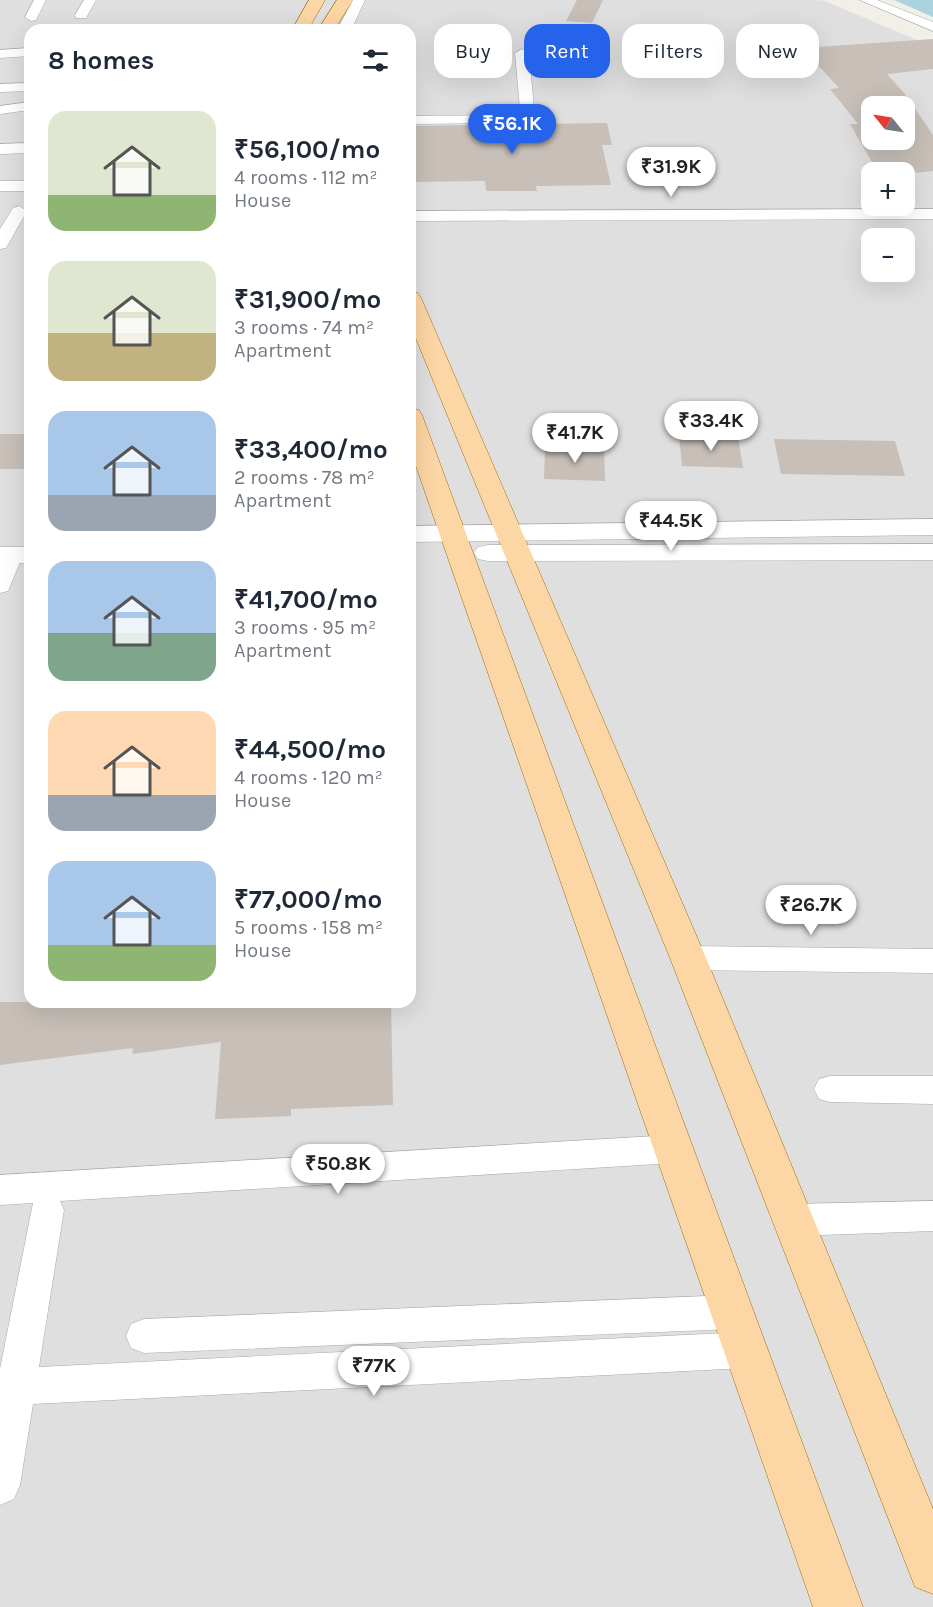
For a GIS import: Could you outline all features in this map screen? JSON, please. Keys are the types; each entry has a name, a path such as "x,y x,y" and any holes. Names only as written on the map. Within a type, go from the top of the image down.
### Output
{"main road":[{"path":"303,24 317,0"},
{"path":"330,24 345,0"},
{"path":"416,312 688,958 933,1569"},
{"path":"416,431 838,1607"}],"street":[{"path":"30,17 40,0"},
{"path":"81,15 90,0"},
{"path":"347,24 359,0"},
{"path":"866,0 933,27"},
{"path":"0,54 24,52"},
{"path":"416,120 514,119 523,115 527,109 522,53"},
{"path":"0,88 24,79"},
{"path":"1,112 24,107"},
{"path":"0,149 24,148"},
{"path":"0,186 24,186"},
{"path":"416,216 933,214"},
{"path":"0,244 15,217"},
{"path":"416,552 457,543 933,528"},
{"path":"416,535 457,543"},
{"path":"0,586 10,550 24,539"},
{"path":"514,542 933,552"},
{"path":"688,958 933,961"},
{"path":"830,1089 933,1090"},
{"path":"0,1190 673,1149"},
{"path":"0,1485 8,1387 47,1210"},
{"path":"793,1220 933,1216"},
{"path":"144,1336 732,1312"},
{"path":"8,1387 746,1350"}],"shaded area":[{"path":"0,0 816,0 825,1 933,47 933,1607 0,1607"}],"water":[{"path":"894,0 933,0 933,17"}],"building":[{"path":"577,0 603,0 592,23 566,21"},
{"path":"933,39 933,69 887,74 906,96 861,96 861,143 850,124 858,124 830,89 839,88 819,66 819,47"},
{"path":"915,109 933,135 933,171 915,173 915,162 872,162 865,150 915,150"},
{"path":"607,123 612,145 602,145 611,185 536,186 537,191 486,191 485,181 416,182 416,126"},
{"path":"0,434 24,434 24,469 0,469"},
{"path":"679,436 738,437 743,468 682,466"},
{"path":"774,439 895,441 905,476 781,474"},
{"path":"545,448 604,449 605,481 544,479"},
{"path":"0,1002 24,1002 24,1008 391,1008 393,1105 291,1109 291,1116 215,1119 221,1042 132,1054 133,1048 0,1065"}]}
